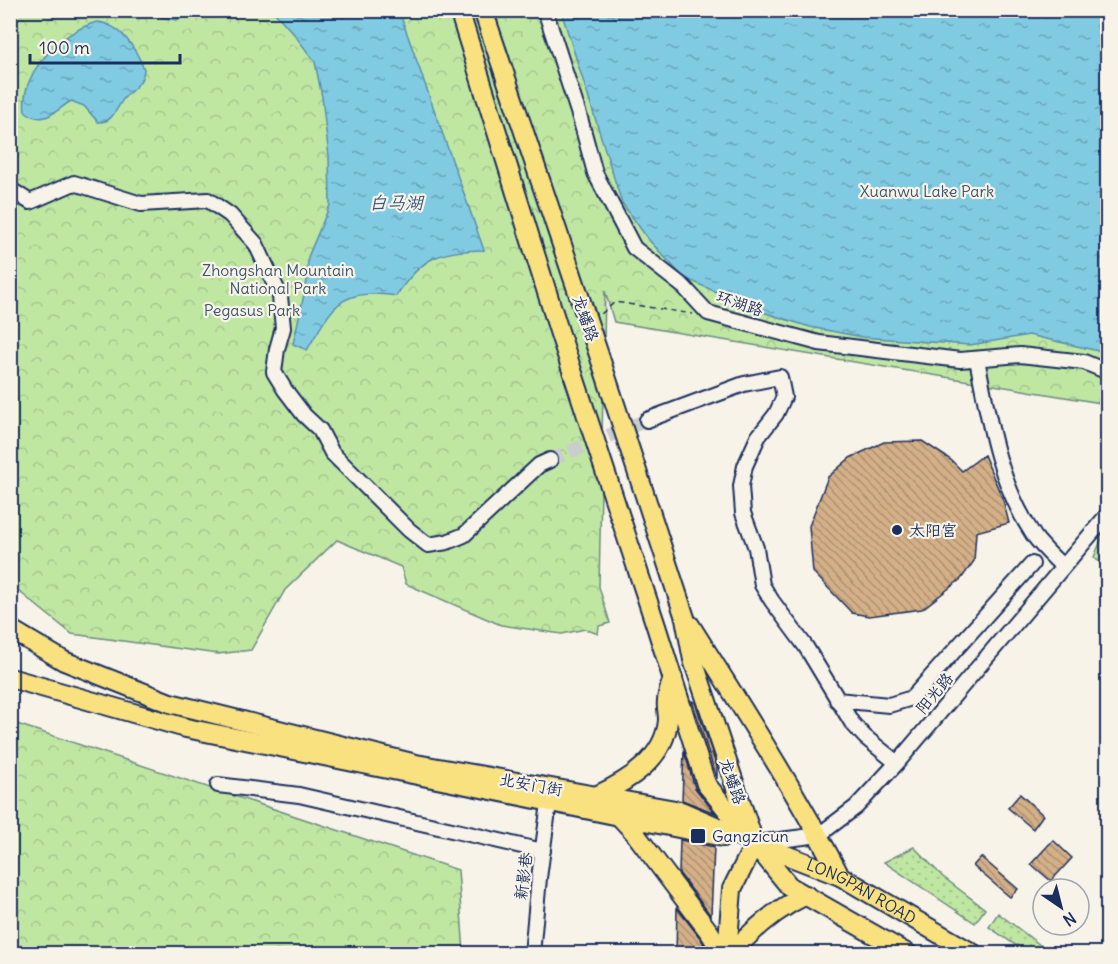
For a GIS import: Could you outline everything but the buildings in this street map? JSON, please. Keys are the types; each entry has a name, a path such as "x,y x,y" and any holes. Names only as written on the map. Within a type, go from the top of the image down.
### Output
{"main road":[{"name":"龙蟠路","path":"459,10 559,331 706,784 754,843"},
{"name":"龙蟠路","path":"483,10 685,618 693,660 754,843"},
{"path":"685,618 819,835 840,876"},
{"name":"北安门街","path":"10,629 64,662 170,703 416,764 681,811 754,843"},
{"path":"10,678 186,728 754,843 732,889 727,954"},
{"path":"596,796 618,786 635,774 649,762 659,747 668,720 666,698 673,678"},
{"path":"620,817 634,832 727,954"},
{"name":"LONGPAN ROAD","path":"754,843 840,876 974,954"},
{"name":"LONGPAN ROAD","path":"754,843 789,886 908,954"},
{"path":"727,954 783,906 806,895"}],"street":[{"name":"环湖路","path":"545,10 595,173 634,248 684,287 708,313 819,343 960,360 1020,355 1084,362 1107,372"},
{"path":"10,189 30,202 74,183 141,204 208,200 230,215 256,244 280,296 284,328 277,349 274,372 304,415 320,430 332,453 409,530 428,545 447,542 464,535 539,465 550,460"},
{"path":"977,359 993,438 1006,485 1035,536 1063,567"},
{"path":"647,420 744,384 780,377 784,397 776,414 758,437 743,474 741,486 743,513 756,548 762,585 772,602 807,647 852,723 865,737 897,763"},
{"name":"阳光路","path":"819,835 856,807 897,763 1107,514"},
{"path":"837,700 889,705 912,698 1032,564"},
{"path":"218,785 299,795 543,851"},
{"name":"新影巷","path":"532,954 538,878 549,803"},
{"path":"754,843 819,835"}],"path":[{"path":"588,324 615,302 696,315 708,313"}],"green space":[{"name":"Zhongshan Mountain National Park","path":"10,11 1107,11 1107,404 614,322 605,291 599,587 610,623 599,626 598,634 585,629 562,634 501,625 406,584 401,567 337,540 285,590 251,650 218,654 72,634 11,585"},
{"path":"1107,526 1108,570 1094,557"},
{"path":"11,722 458,870 464,953 11,954"},
{"path":"914,847 943,877 985,909 975,923 884,862"},
{"path":"998,913 1049,952 1027,953 989,927"}],"water":[{"path":"156,11 198,11 176,20 161,17"},
{"name":"白马湖","path":"263,11 399,11 484,250 454,252 433,259 414,272 396,296 362,295 340,303 324,321 307,350 293,344 307,281 308,257 330,205 329,157 322,97 315,62 275,13"},
{"name":"Xuanwu Lake Park","path":"561,11 1107,11 1107,353 1029,335 970,345 862,337 810,327 753,309 683,277 648,239 622,203"},
{"path":"97,22 113,27 132,46 144,69 138,85 125,97 111,117 103,122 98,122 84,106 71,101 49,116 38,118 31,116 25,111 25,96 36,68 46,55 70,34"}],"tunnel":[{"path":"550,460 647,420"}],"place":[{"name":"太阳宫","path":"897,530"},
{"name":"Gangzicun","path":"698,836"}],"park label":[{"name":"Pegasus Park","path":"252,310"}]}
